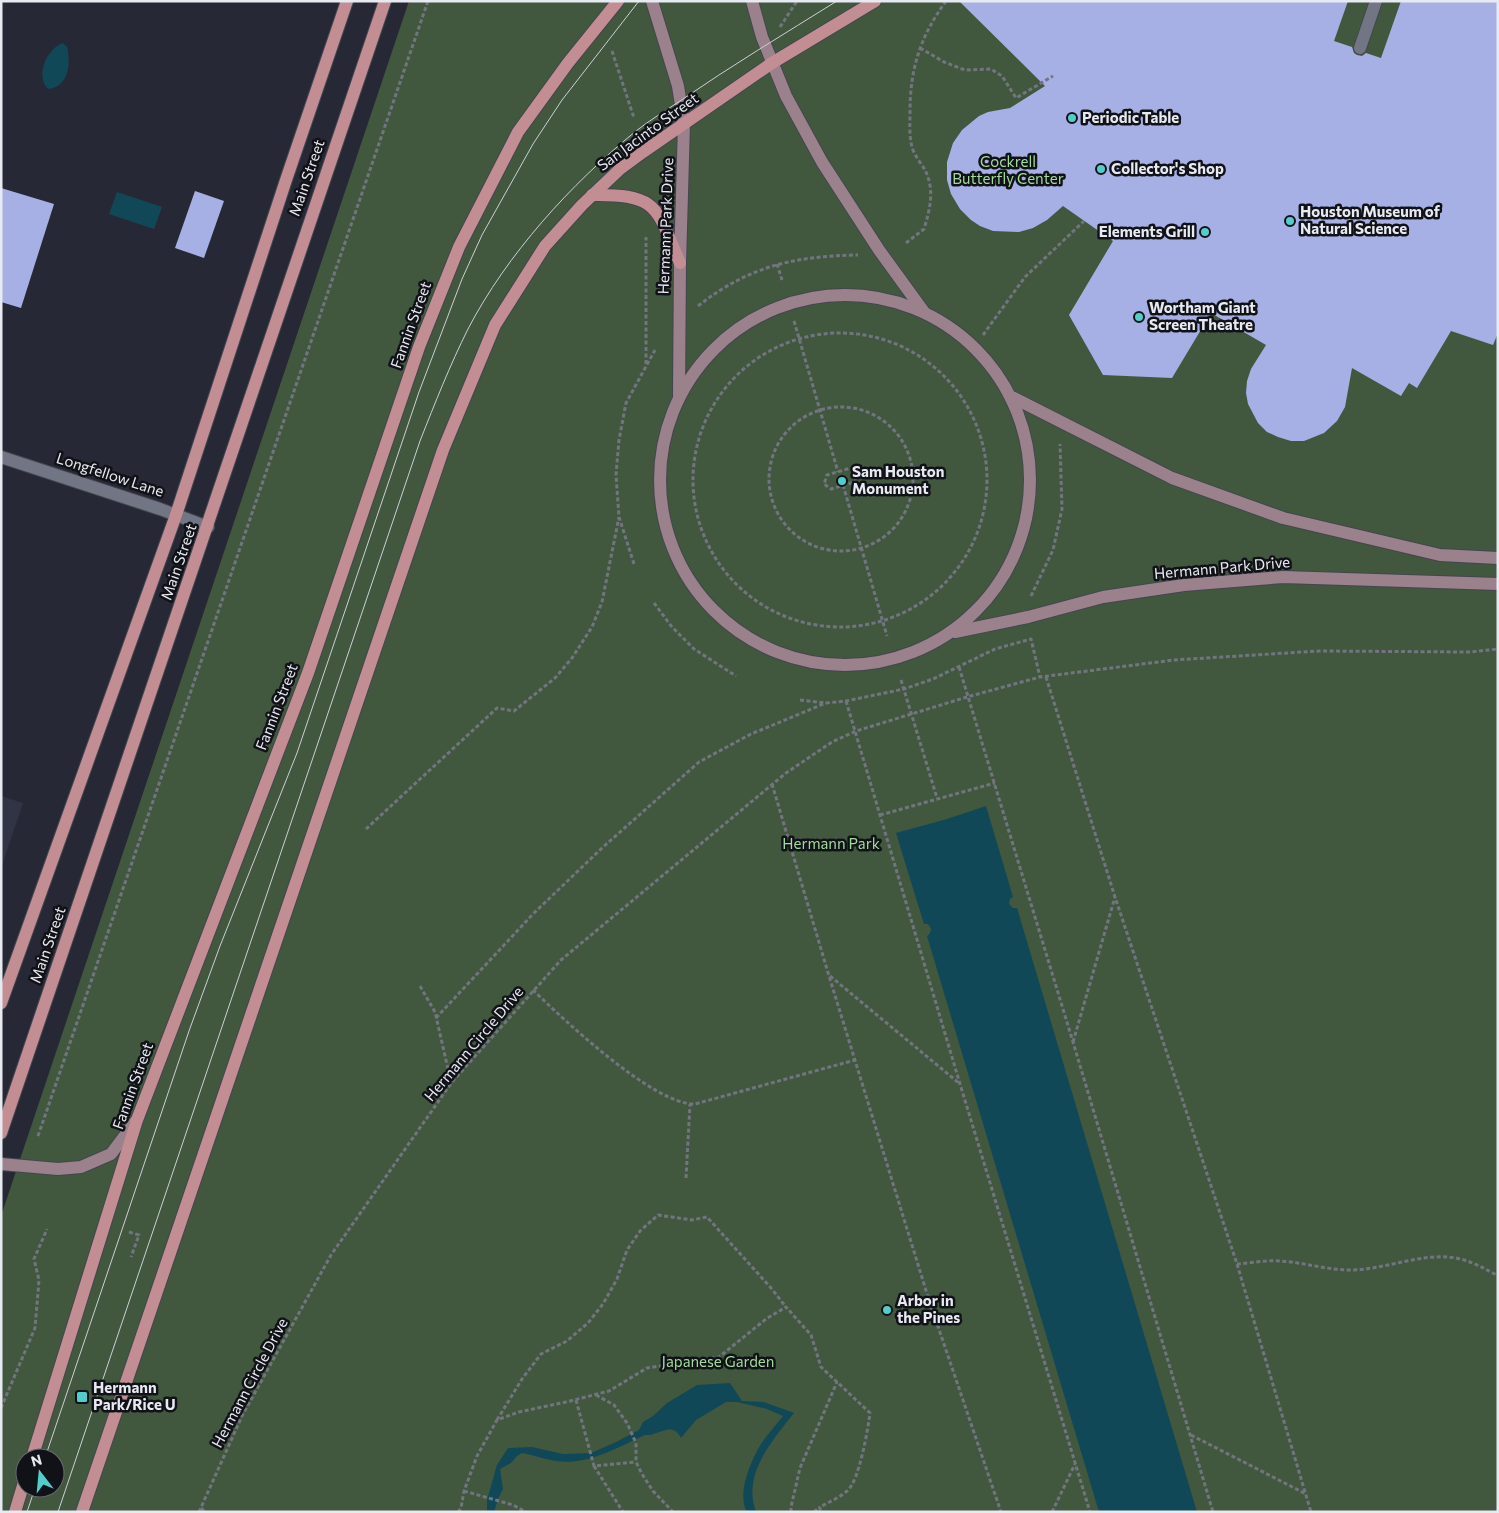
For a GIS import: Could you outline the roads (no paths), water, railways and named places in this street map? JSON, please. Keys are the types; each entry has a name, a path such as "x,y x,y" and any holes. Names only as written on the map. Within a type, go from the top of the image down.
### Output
{"main road":[{"name":"Main Street","path":"1,1003 176,515 283,189 348,1"},
{"name":"Main Street","path":"1,1133 385,1"},
{"name":"Fannin Street","path":"35,1448 137,1120 308,673 419,347 458,247 518,132 568,63 618,1"},
{"name":"San Jacinto Street","path":"82,1512 443,450 495,325 545,246 592,195 620,169 772,63 875,1"},
{"path":"592,195 616,195 636,198 657,210 680,263"},
{"path":"15,1512 19,1498"}],"street":[{"name":"Hermann Park Drive","path":"652,1 678,86 684,124 679,395"},
{"path":"752,1 772,63 786,96 822,162 879,250 924,312"},
{"path":"1360,48 1376,1"},
{"path":"837,295 881,298 924,312 976,347 1012,397 1030,453 1029,510 1011,566 976,612 953,632 894,658 841,666 824,665 773,652 726,624 690,585 667,537 659,489 663,441 679,395 708,355 747,323 789,304 837,295"},
{"path":"1012,397 1172,478 1283,518 1440,555 1498,558"},
{"name":"Longfellow Lane","path":"1,457 208,527"},
{"name":"Hermann Park Drive","path":"953,632 1028,617 1103,598 1234,581 1283,577 1498,584"},
{"path":"1,1164 58,1169 81,1167 111,1154 137,1120"}],"tram line":[{"path":"48,1448 189,1031 220,946 297,753 419,392 462,279 482,235 533,144 562,100 639,1"},
{"path":"58,1512 420,441 468,329 484,301 521,247 565,197 612,152 636,131 658,116 837,1"},
{"path":"27,1512 32,1498"}],"place":[{"name":"Periodic Table","path":"1072,118"},
{"name":"Collector's Shop","path":"1101,169"},
{"name":"Houston Museum of Natural Science","path":"1290,221"},
{"name":"Elements Grill","path":"1205,232"},
{"name":"Wortham Giant Screen Theatre","path":"1139,317"},
{"name":"Sam Houston Monument","path":"842,481"},
{"name":"Arbor in the Pines","path":"887,1310"},
{"name":"Hermann Park/Rice U","path":"82,1397"}],"park label":[{"name":"Cockrell Butterfly Center","path":"1008,170"},
{"name":"Hermann Park","path":"831,844"},
{"name":"Japanese Garden","path":"718,1362"}]}
